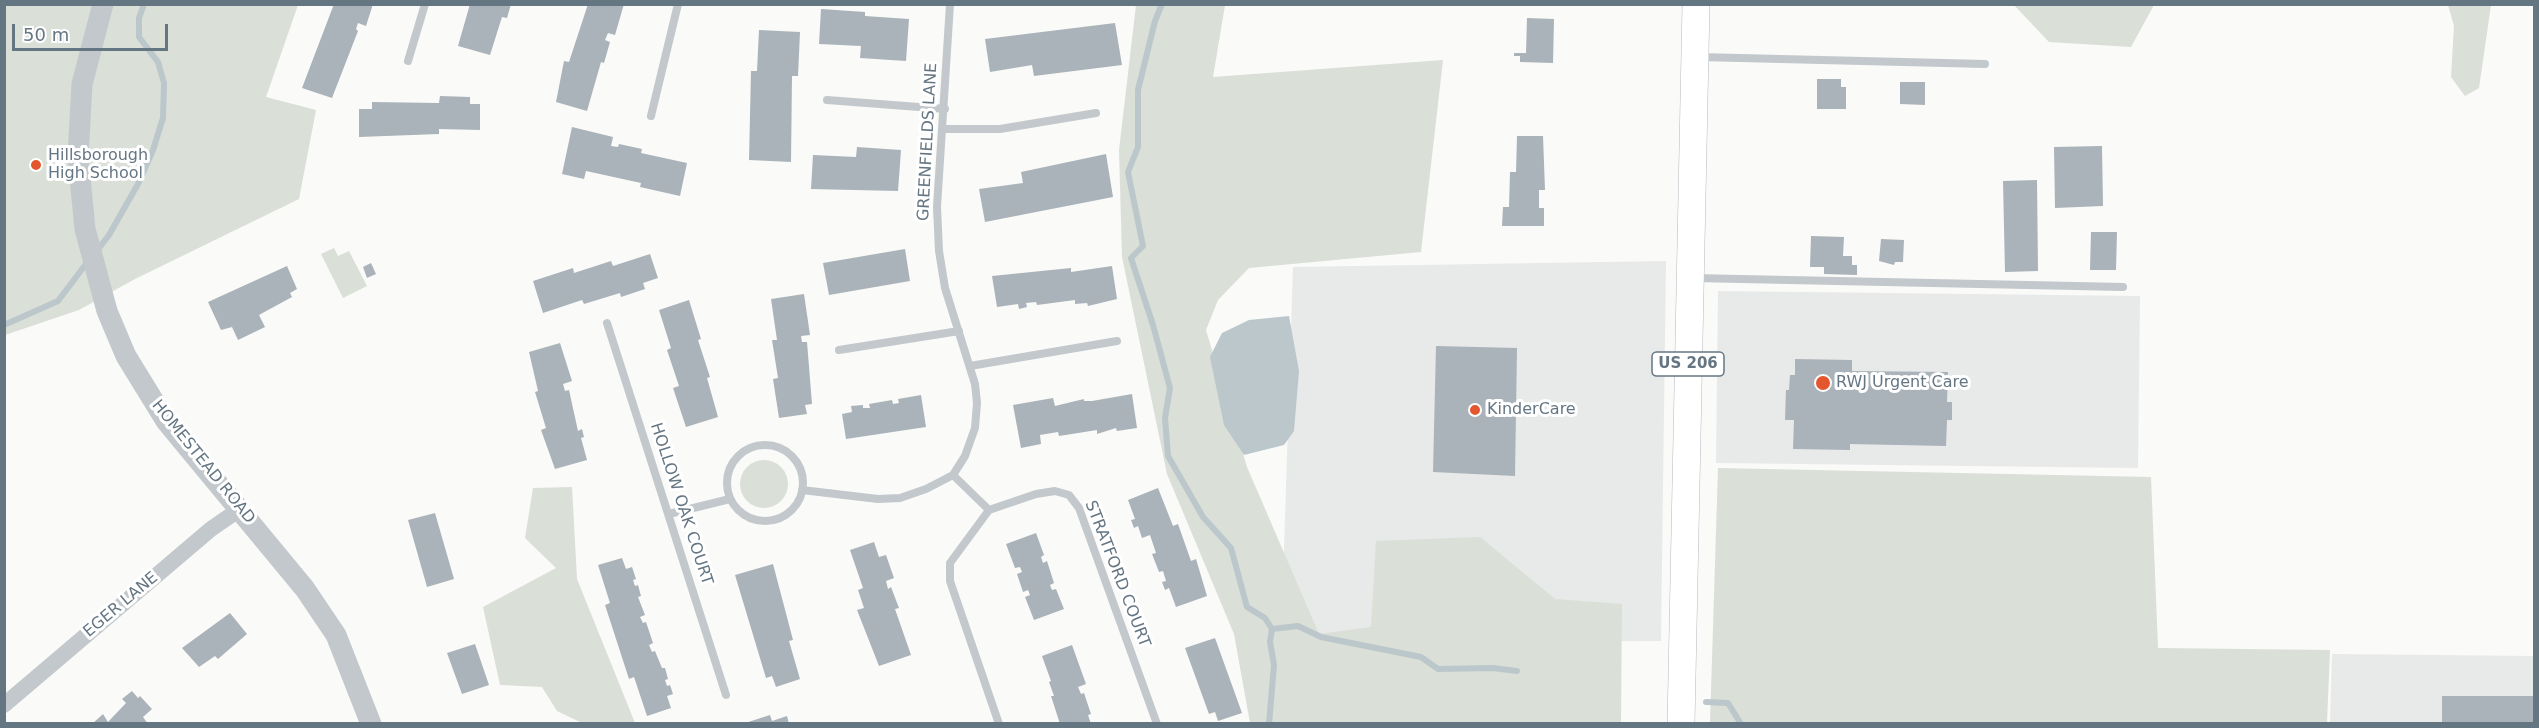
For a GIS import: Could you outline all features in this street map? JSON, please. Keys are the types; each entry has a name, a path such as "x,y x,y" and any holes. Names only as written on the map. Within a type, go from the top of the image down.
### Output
{"main road":[{"name":"US 206","path":"1681,723 1696,4"}],"street":[{"name":"HOMESTEAD ROAD","path":"103,4 82,84 78,130 79,192 92,262 107,311 126,356 153,401 182,441 305,589 336,635 371,723"},
{"name":"EGER LANE","path":"4,705 211,529 240,509"}],"lane":[{"path":"408,61 425,4"},
{"path":"651,116 678,4"},
{"name":"GREENFIELDS LANE","path":"950,4 937,207 939,250 945,288 970,366 977,403 975,428 965,456 952,475"},
{"path":"1695,57 1985,64"},
{"path":"827,100 945,109"},
{"path":"943,129 1000,129 1096,113"},
{"path":"1690,278 2123,287"},
{"name":"HOLLOW OAK COURT","path":"607,323 726,695"},
{"path":"840,350 958,331"},
{"path":"970,366 1117,341"},
{"path":"766,445 779,448 798,465 802,490 798,501 790,511 769,521 746,516 730,499 727,486 728,473 733,462 742,453 766,445"},
{"path":"802,490 878,500 900,498 926,489 952,475 989,510 950,563 950,581 999,723"},
{"name":"STRATFORD COURT","path":"989,510 1036,494 1055,491 1069,495 1079,508 1157,723"},
{"path":"669,514 730,499"}],"shaded area":[{"path":"4,5 298,5 266,97 316,110 299,199 135,279 79,310 5,335"},
{"path":"1136,5 1225,5 1213,77 1443,60 1421,252 1249,268 1218,300 1206,330 1247,467 1319,634 1371,627 1376,541 1480,537 1555,599 1622,604 1621,723 1250,723 1234,634 1167,474 1122,257 1119,150"},
{"path":"2014,5 2154,5 2131,47 2049,42"},
{"path":"2448,5 2491,5 2479,88 2465,96 2451,77 2454,26"},
{"path":"334,248 338,256 349,251 367,286 343,298 321,254"},
{"path":"1666,261 1661,641 1281,643 1293,267"},
{"path":"1718,291 2140,296 2138,468 1716,463"},
{"path":"1289,316 1299,371 1294,431 1284,445 1244,455 1224,425 1210,357 1222,333 1249,320"},
{"path":"764,460 781,467 788,484 781,501 764,508 747,501 740,484 747,467"},
{"path":"1718,468 2151,477 2158,648 2330,650 2327,723 1710,723"},
{"path":"572,487 577,579 635,723 582,723 557,711 542,687 500,685 483,607 556,568 525,538 533,488"},
{"path":"2332,654 2534,656 2534,723 2330,724"}],"building":[{"path":"334,4 373,4 366,26 358,23 356,29 358,31 332,98 302,88"},
{"path":"470,4 511,4 507,18 502,17 490,55 458,46"},
{"path":"588,4 624,4 615,35 608,33 605,40 610,42 604,63 601,62 587,111 556,102 564,61 569,62"},
{"path":"821,9 865,12 865,16 909,19 906,61 860,58 861,46 819,44"},
{"path":"1527,18 1554,19 1553,63 1520,62 1520,56 1514,56 1514,53 1526,53"},
{"path":"1115,23 1122,65 1034,76 1032,65 990,72 985,39"},
{"path":"759,30 800,32 798,76 792,76 791,162 749,160 751,71 757,71"},
{"path":"1817,79 1841,79 1841,87 1846,87 1846,109 1817,109"},
{"path":"1900,82 1925,82 1925,105 1900,104"},
{"path":"440,96 470,97 470,104 480,104 480,130 439,129 439,134 359,137 359,109 372,109 372,102 439,103"},
{"path":"572,127 613,137 611,146 618,147 619,144 642,149 641,153 687,163 680,196 640,187 641,183 586,171 584,179 562,174"},
{"path":"1517,136 1543,136 1545,190 1539,190 1539,208 1544,208 1544,226 1502,226 1503,207 1509,207 1510,172 1516,172"},
{"path":"2102,146 2103,206 2055,208 2054,147"},
{"path":"857,147 901,150 898,191 811,189 813,155 856,157"},
{"path":"1106,154 1113,197 985,222 979,189 1023,183 1021,172"},
{"path":"2037,180 2038,271 2005,272 2003,181"},
{"path":"2091,232 2117,232 2116,270 2090,270"},
{"path":"1811,236 1844,237 1843,256 1852,256 1852,265 1857,265 1857,275 1824,274 1824,267 1810,267"},
{"path":"1881,239 1904,240 1903,262 1895,262 1894,265 1879,261"},
{"path":"905,249 910,281 829,295 823,263"},
{"path":"650,254 658,278 643,283 645,289 621,297 620,293 584,304 582,300 543,313 533,281 573,268 574,273 611,261 613,266"},
{"path":"371,263 376,274 367,278 363,267"},
{"path":"287,266 297,289 290,293 292,297 259,315 265,327 238,340 232,327 221,330 208,302"},
{"path":"1112,266 1117,299 1088,306 1087,303 1075,304 1075,300 1037,305 1036,302 1026,303 1027,307 1019,309 1018,304 997,307 992,276 1071,268 1071,272"},
{"path":"804,294 810,335 801,336 802,342 807,342 812,404 805,405 807,414 779,418 773,379 778,378 772,340 777,340 771,299"},
{"path":"689,300 701,339 698,340 710,377 707,378 718,417 686,427 673,388 679,386 667,350 671,348 659,310"},
{"path":"560,343 572,381 563,384 565,391 569,390 578,431 582,429 584,437 581,438 587,460 555,469 541,430 546,428 535,392 538,391 529,352"},
{"name":"KinderCare","path":"1436,346 1517,348 1515,476 1433,472"},
{"path":"1795,359 1852,360 1852,371 1948,372 1947,402 1952,402 1952,420 1947,420 1946,446 1850,444 1850,450 1793,449 1794,420 1785,420 1786,390 1789,390 1790,375 1795,375"},
{"path":"1132,394 1137,428 1117,431 1116,428 1097,434 1097,430 1059,436 1058,432 1040,435 1041,444 1021,448 1013,405 1053,398 1055,406 1084,399 1084,401 1092,401"},
{"path":"921,395 926,427 846,439 842,414 852,412 851,406 863,405 863,408 870,408 869,404 892,400 893,404 899,403 898,399"},
{"path":"1158,488 1173,526 1178,524 1191,561 1196,559 1207,596 1176,607 1169,588 1165,590 1162,582 1166,581 1163,571 1159,572 1152,554 1156,553 1150,535 1142,538 1138,526 1134,528 1131,520 1135,519 1128,500"},
{"path":"435,513 454,579 427,587 408,520"},
{"path":"1036,533 1044,555 1041,557 1043,563 1047,561 1054,583 1050,585 1052,590 1056,589 1064,609 1034,620 1025,597 1030,595 1028,590 1023,592 1017,574 1022,572 1020,567 1015,568 1006,544"},
{"path":"874,542 879,557 886,555 894,578 886,581 888,589 891,587 899,608 895,609 911,655 879,666 857,610 864,608 858,590 863,588 850,550"},
{"path":"622,558 626,569 632,567 636,579 633,580 635,586 638,585 641,596 638,597 645,615 640,617 643,623 646,622 653,643 649,645 652,652 655,651 662,668 665,668 668,679 665,680 667,686 670,685 673,694 667,696 671,708 647,716 634,677 629,679 605,605 610,603 598,565"},
{"path":"773,564 793,640 789,641 800,679 776,687 772,676 766,678 735,575"},
{"path":"230,613 247,634 218,659 215,656 199,667 182,648"},
{"path":"1215,638 1242,713 1218,721 1215,712 1209,714 1185,648"},
{"path":"475,644 489,685 462,694 447,653"},
{"path":"1072,645 1086,684 1078,687 1081,694 1084,693 1091,714 1088,715 1091,724 1060,724 1051,696 1054,696 1049,682 1051,681 1042,656"},
{"path":"132,691 152,709 143,717 148,724 92,724 103,714 108,722 126,703 122,699"},
{"path":"2442,696 2534,696 2534,724 2442,724"},
{"path":"770,715 772,721 787,716 789,724 742,724"}],"waterway":[{"path":"96,252 109,235 138,184 153,150 163,118 164,83 158,62 139,37 139,18 144,4"},
{"path":"1162,4 1155,21 1138,90 1138,147 1128,172 1143,246 1131,258 1153,325 1170,388 1165,418 1168,456 1203,517 1231,548 1247,607 1265,618 1272,629 1270,642 1274,665 1269,724"},
{"path":"4,325 58,301 89,260"},
{"path":"1272,629 1298,626 1321,637 1421,657 1438,669 1493,668 1517,671"},
{"path":"1706,702 1728,703 1741,724"}],"place":[{"name":"Hillsborough High School","path":"36,165"},
{"name":"RWJ Urgent Care","path":"1823,383"},
{"name":"KinderCare","path":"1475,410"}]}
